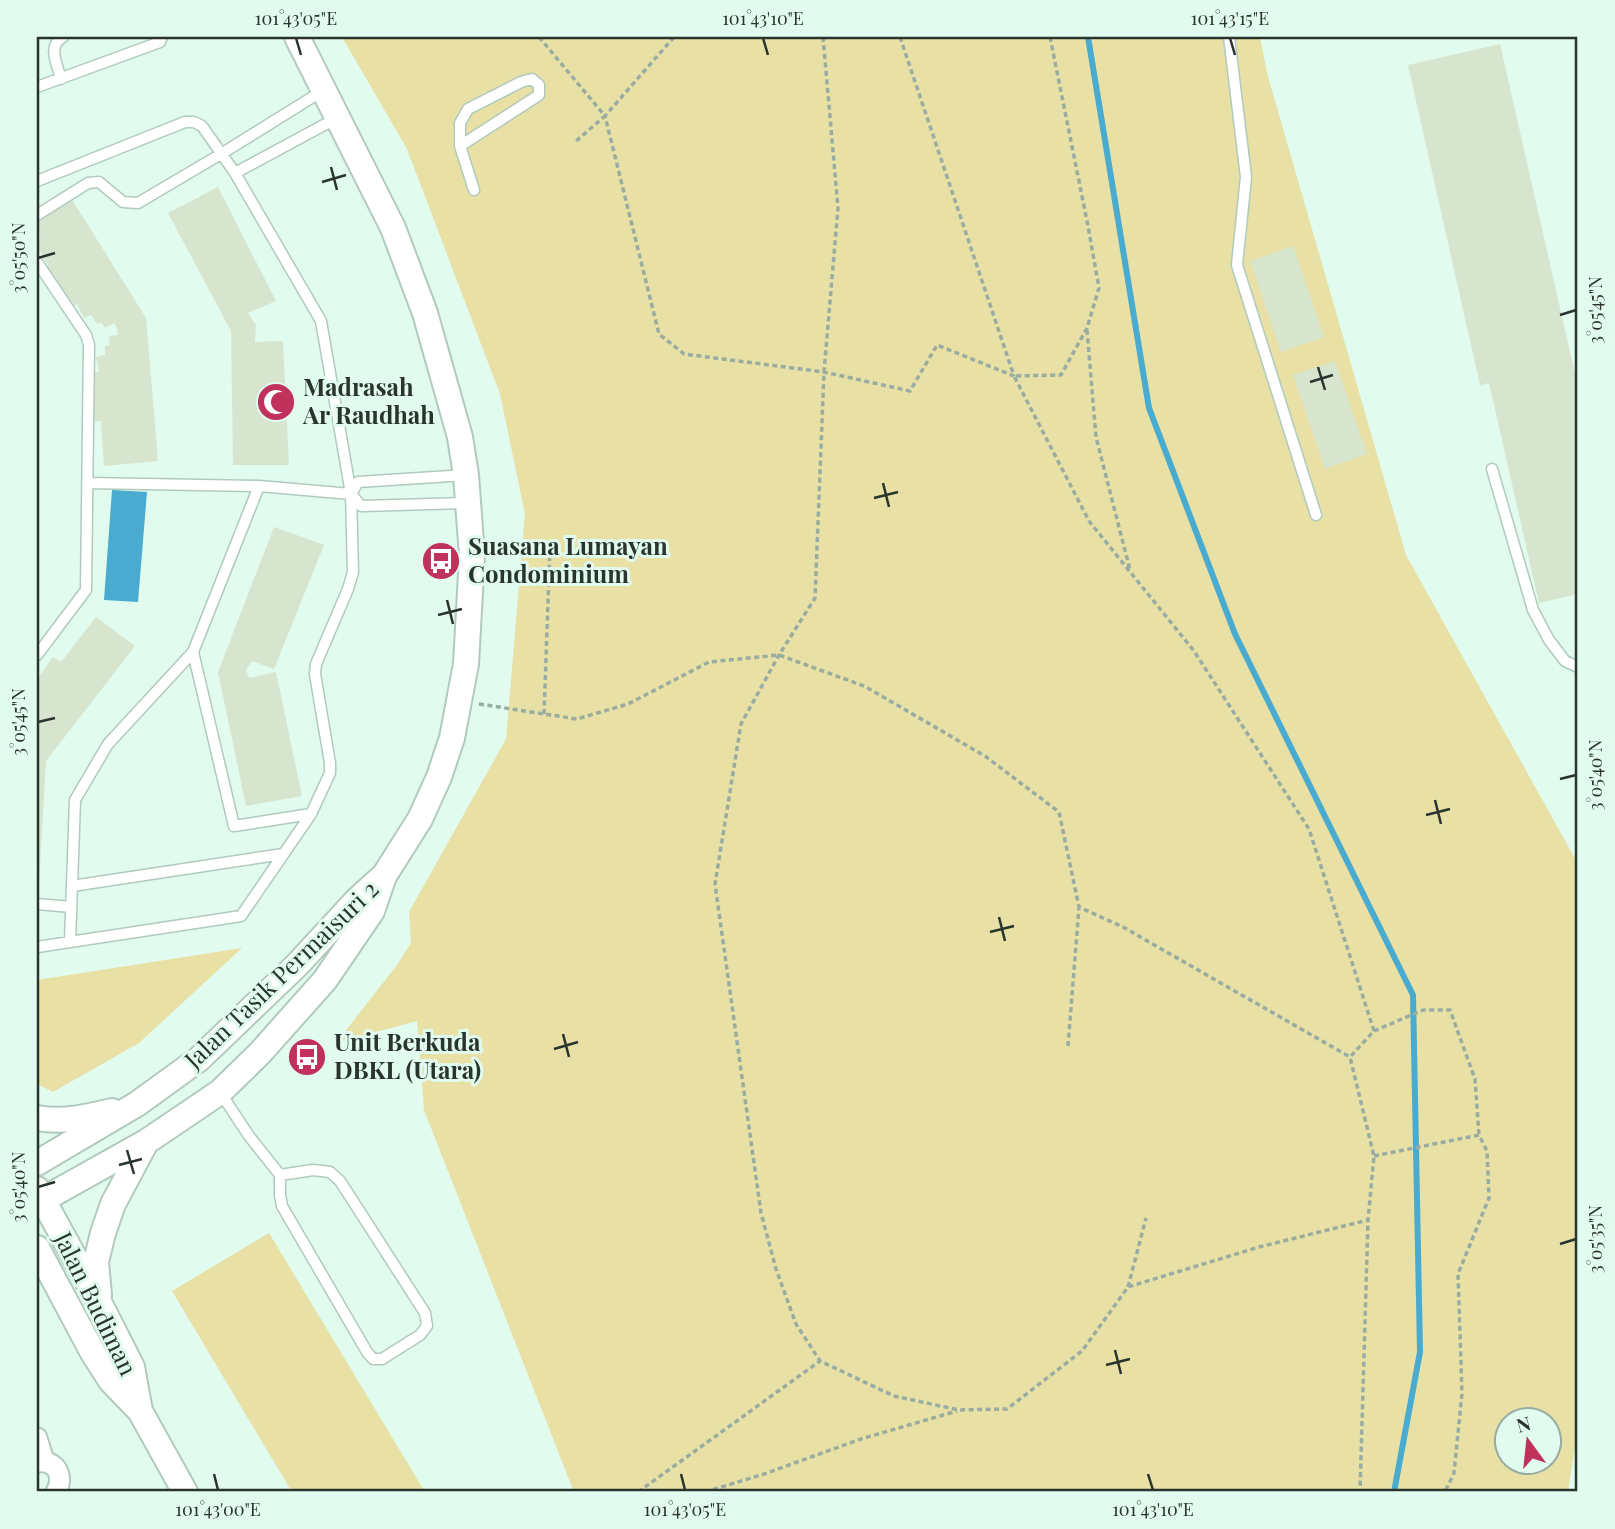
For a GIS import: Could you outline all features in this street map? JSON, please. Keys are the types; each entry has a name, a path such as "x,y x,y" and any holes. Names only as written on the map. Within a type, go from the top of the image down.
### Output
{"street":[{"name":"Jalan Tasik Permaisuri 2","path":"39,1197 146,1142 220,1092 260,1053 325,980 372,911 384,876 420,819 439,777 452,738 466,664 472,556 469,503 460,437 425,313 393,228 297,37"},
{"name":"Jalan Tasik Permaisuri 2","path":"37,1163 137,1104 199,1059 298,965 384,876"},
{"path":"37,1118 51,1121 87,1117 137,1104"},
{"path":"99,1302 96,1262 103,1233 113,1204 146,1142"},
{"name":"Jalan Budiman","path":"39,1197 99,1302 132,1367 140,1411"},
{"name":"Jalan Budiman","path":"37,1248 93,1353 111,1381 140,1411 185,1492"},
{"path":"37,1438 41,1462 54,1465 59,1473 61,1484 57,1492"}],"lane":[{"path":"61,79 53,48 56,40 62,37"},
{"path":"37,87 160,42 162,37"},
{"path":"1229,37 1246,177 1237,265 1316,515"},
{"path":"460,145 539,95 539,85 532,79 521,82 468,109 460,123 460,145 474,190"},
{"path":"37,215 88,183 99,182 123,202 138,203 324,90"},
{"path":"235,173 338,118"},
{"path":"37,181 185,122 202,126 235,173 321,321 351,494 353,572 316,664 315,674 330,773 311,814 241,916 37,947"},
{"path":"37,261 86,335 89,345 86,590 37,655"},
{"path":"1492,470 1533,610 1549,640 1565,661 1578,667"},
{"path":"351,494 358,482 466,475"},
{"path":"88,484 259,486 351,494 361,506 469,503"},
{"path":"70,942 75,800 108,744 193,652 259,486"},
{"path":"193,652 234,826 311,814"},
{"path":"72,886 283,854"},
{"path":"37,904 71,907"},
{"path":"220,1092 249,1136 280,1175 279,1195 282,1206 367,1352 373,1359 382,1359 420,1335 427,1326 425,1313 340,1181 330,1172 313,1170 280,1175"}],"path":[{"path":"539,37 605,116 659,334 684,354 824,372 910,391 937,345 1014,376 1060,375 1087,328 1099,288 1050,37"},
{"path":"575,142 605,116 674,37"},
{"path":"823,37 838,208 824,372 815,598 779,654 741,724 715,884 761,1213 776,1269 796,1324 820,1361 894,1396 959,1410 1007,1409 1082,1351 1128,1287 1146,1218"},
{"path":"900,37 1014,376 1088,521 1194,651 1309,829 1374,1031"},
{"path":"1087,328 1096,437 1130,572"},
{"path":"544,714 551,547"},
{"path":"459,701 577,719 628,704 709,662 779,654 864,685 985,756 1059,812 1079,907 1068,1046"},
{"path":"1079,907 1123,927 1350,1057 1374,1156 1368,1220 1360,1492"},
{"path":"1350,1057 1374,1031 1423,1010 1450,1010 1475,1079 1479,1135 1488,1151 1489,1198 1458,1274 1462,1393 1454,1473 1445,1492"},
{"path":"1374,1156 1479,1135"},
{"path":"1128,1287 1259,1247 1368,1220"},
{"path":"638,1492 820,1361"},
{"path":"705,1492 861,1439 959,1410"}],"shaded area":[{"path":"342,37 1260,37 1267,73 1406,555 1578,864 1578,1426 1568,1492 574,1492 424,1110 417,1021 336,1043 411,943 409,912 506,739 525,514 500,394 407,149"},
{"path":"242,948 139,1043 53,1092 37,1084 37,980"},
{"path":"269,1233 425,1492 292,1492 172,1291"}],"water":[{"path":"112,490 147,492 138,602 104,600"}],"building":[{"path":"1500,44 1578,387 1578,594 1539,603 1489,383 1480,385 1408,65"},
{"path":"218,187 276,301 248,313 256,325 255,342 283,341 289,465 233,465 231,331 168,213"},
{"path":"71,198 146,318 158,461 104,466 101,421 94,421 91,372 99,372 96,357 105,355 105,346 110,345 109,336 118,335 117,328 114,323 105,328 102,323 97,324 91,315 84,318 77,304 70,308 44,267 48,265 37,246 37,240 41,238 37,231 37,218"},
{"path":"1293,246 1324,337 1281,352 1250,261"},
{"path":"1335,361 1367,454 1325,469 1293,375"},
{"path":"274,527 324,545 274,669 252,661 246,670 249,678 276,672 302,796 246,806 218,672"},
{"path":"96,617 135,646 46,761 37,884 37,679 53,657 61,662"}],"waterway":[{"path":"1088,37 1149,408 1235,634 1413,995 1420,1352 1394,1492"}],"place":[{"name":"Madrasah Ar Raudhah","path":"276,402"},
{"name":"Suasana Lumayan Condominium","path":"441,561"},
{"name":"Unit Berkuda DBKL (Utara)","path":"307,1057"}]}
